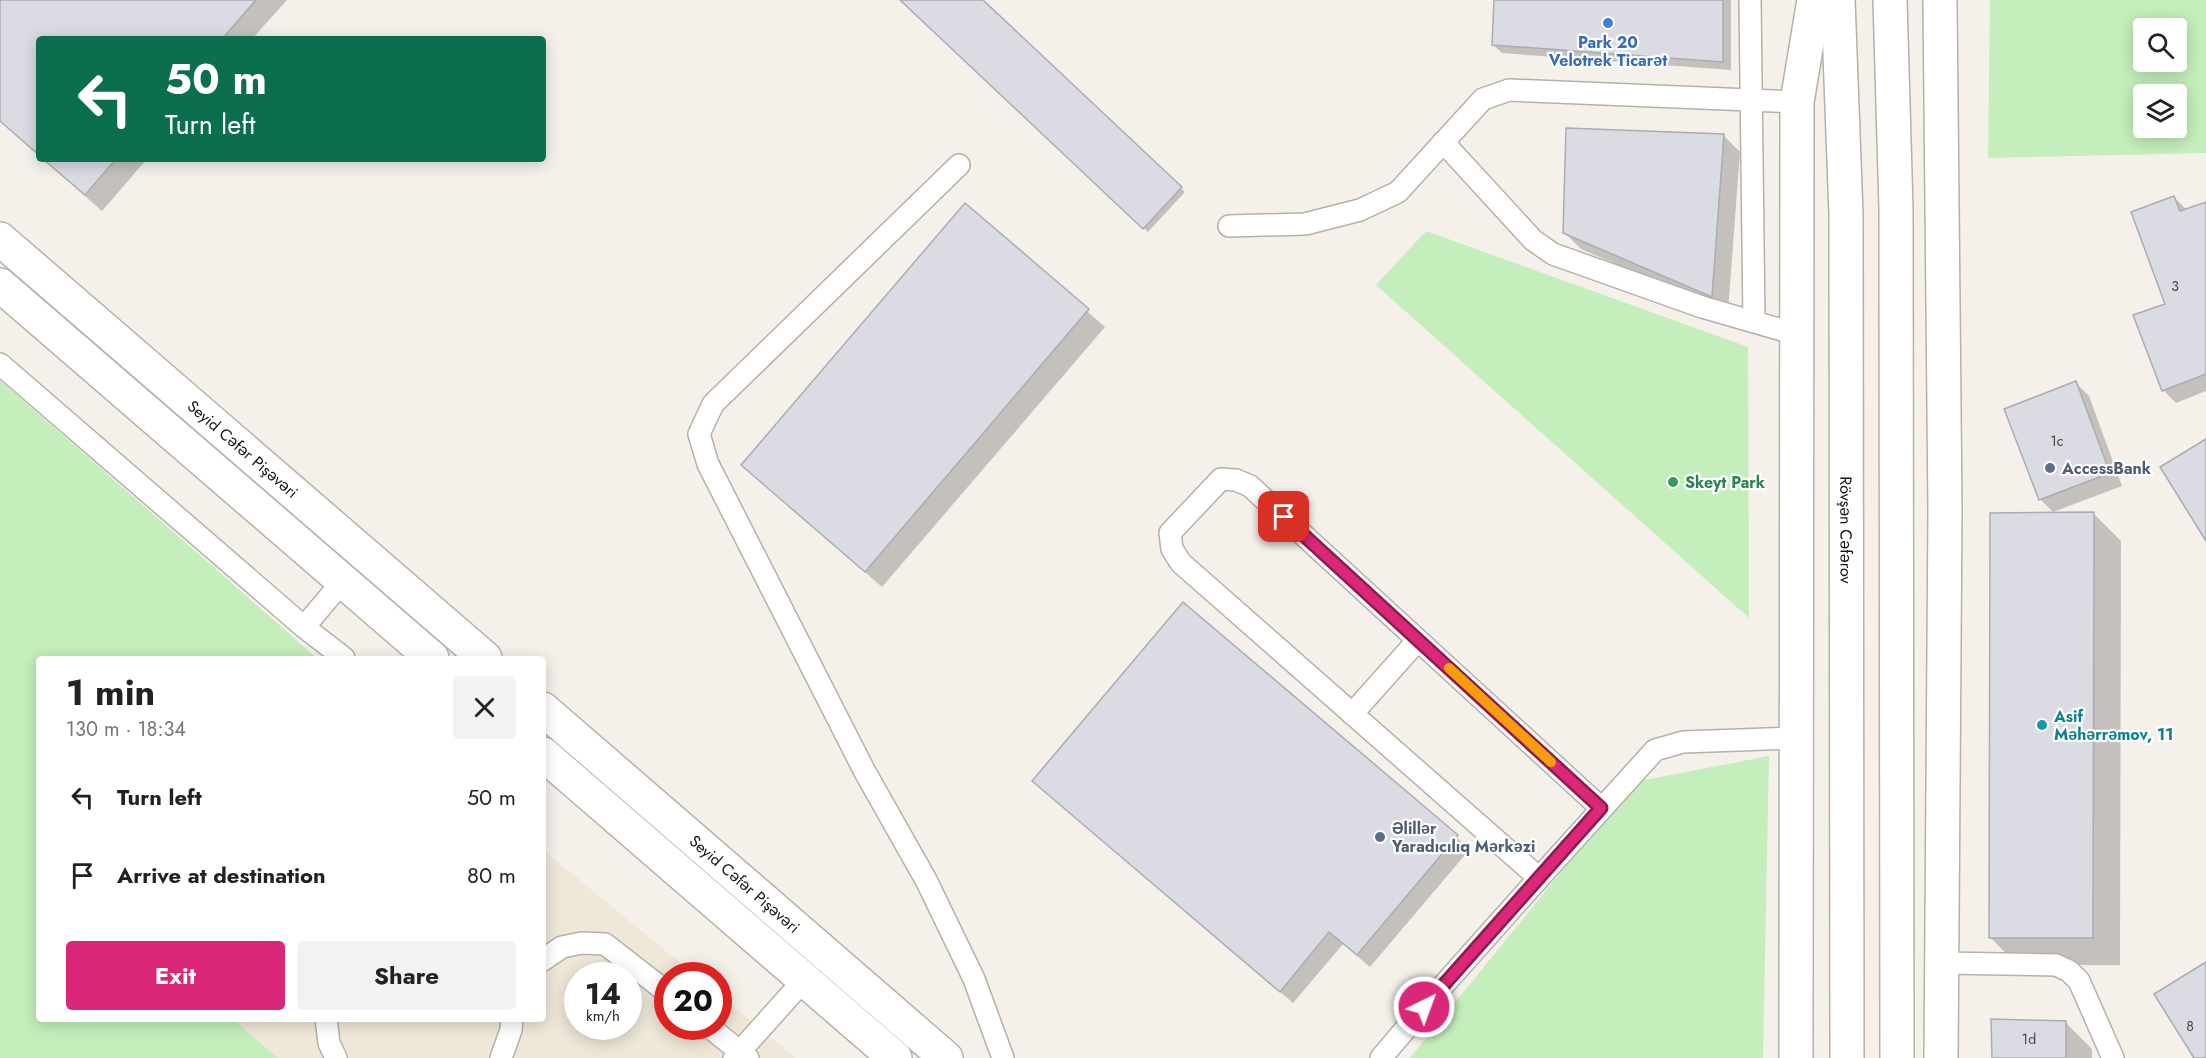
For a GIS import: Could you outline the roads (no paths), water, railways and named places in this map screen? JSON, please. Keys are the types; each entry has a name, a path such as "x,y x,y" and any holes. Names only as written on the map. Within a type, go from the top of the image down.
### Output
{"main road":[{"path":"1796,1058 1797,102 1814,0"},
{"name":"Rövşən Cəfərov","path":"1838,0 1846,214 1847,1058"},
{"path":"1890,0 1896,208 1897,1058"},
{"path":"1940,0 1945,510 1941,1058"},
{"name":"Seyid Cəfər Pişəvəri","path":"0,239 482,656"},
{"name":"Seyid Cəfər Pişəvəri","path":"0,285 430,656"},
{"name":"Seyid Cəfər Pişəvəri","path":"546,712 946,1058"},
{"name":"Seyid Cəfər Pişəvəri","path":"546,757 895,1058"}],"lane":[{"path":"1750,0 1754,321"},
{"path":"1229,226 1305,224 1360,210 1398,192 1483,99 1509,90 1797,102"},
{"path":"1443,142 1533,240 1553,254 1702,307 1796,334"},
{"path":"959,165 713,404 699,434 708,464 854,751 926,880 974,979 1003,1058"},
{"path":"0,364 304,627 341,656"},
{"path":"1539,878 1181,563 1172,549 1170,533 1221,479 1236,480 1250,486 1601,808"},
{"path":"304,627 343,581"},
{"path":"1352,714 1418,640"},
{"path":"1381,1058 1655,750 1683,742 1795,738"},
{"path":"546,958 562,947 582,943 605,944 654,982"},
{"path":"1941,963 2056,965 2069,971 2079,981 2113,1058"},
{"path":"723,1040 741,1056 804,980"},
{"path":"326,1022 329,1043 336,1058"},
{"path":"501,1058 512,1022"}],"place":[{"name":"Park 20 Velotrek Ticarət","path":"1608,23"},
{"name":"AccessBank","path":"2050,468"},
{"name":"Skeyt Park","path":"1673,482"},
{"name":"Asif Məhərrəmov, 11","path":"2042,725"},
{"name":"Əlillər Yaradıcılıq Mərkəzi","path":"1380,837"}]}
